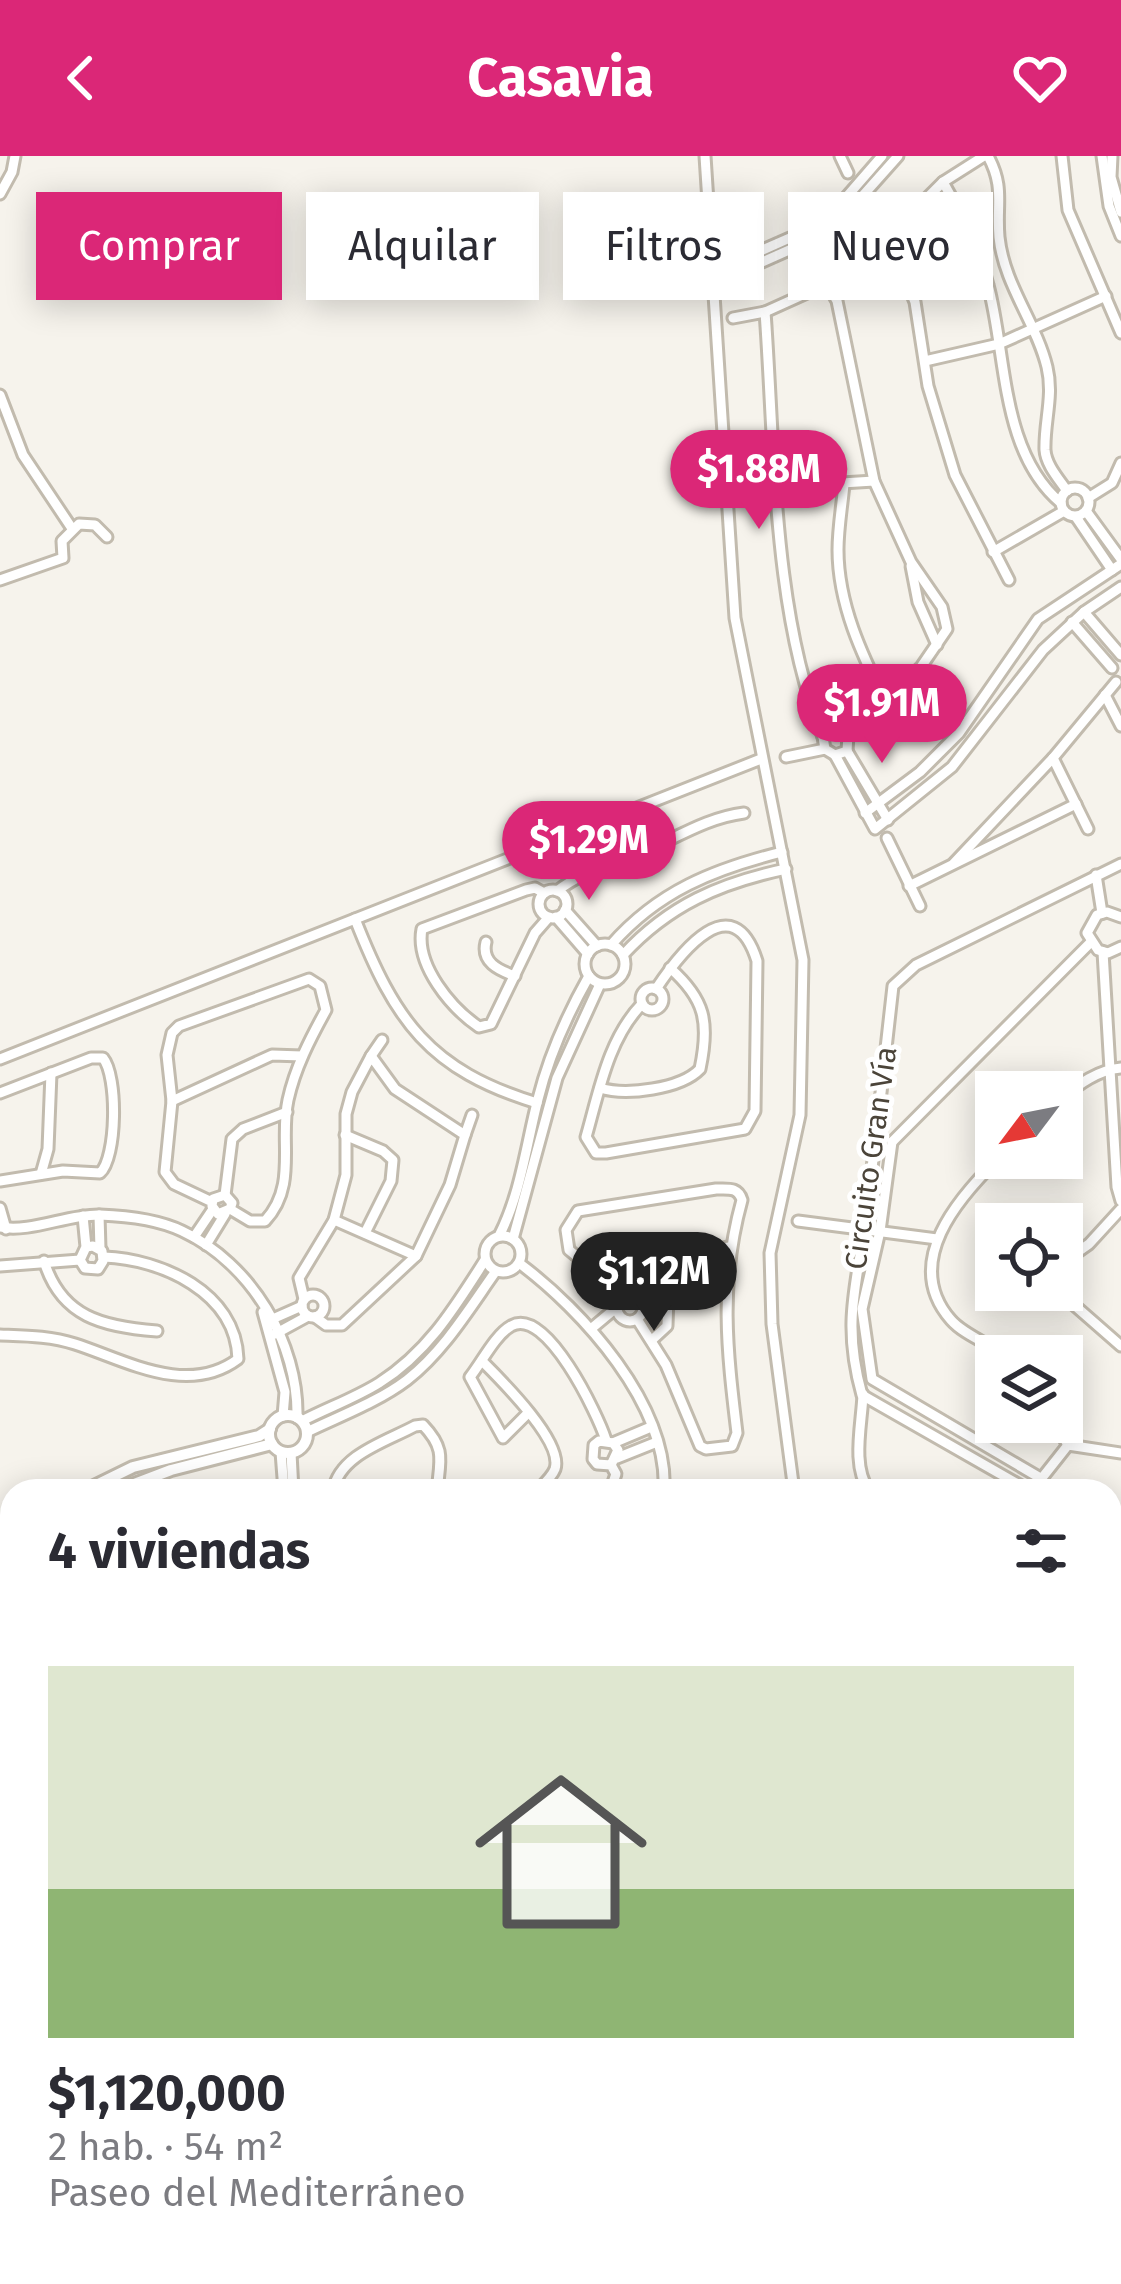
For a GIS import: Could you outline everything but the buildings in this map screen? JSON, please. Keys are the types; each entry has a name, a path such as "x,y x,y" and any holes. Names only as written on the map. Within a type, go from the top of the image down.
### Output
{"street":[{"path":"0,194 12,172 14,156"},
{"path":"705,156 707,192"},
{"path":"840,156 848,173"},
{"path":"764,252 801,233 843,201 881,156"},
{"path":"764,258 807,242 850,210 898,156"},
{"path":"993,552 1062,507 1066,491 1048,464 1045,449 1051,390 1040,345 1008,274 999,241 1000,182 986,156 943,182 888,237 915,302 928,386 955,475 993,552 1009,580"},
{"path":"1062,156 1067,210 1121,333"},
{"path":"1102,156 1109,206 1121,236"},
{"path":"1112,156 1111,177 1121,212"},
{"path":"866,812 920,772 959,733 1038,619 1118,565 1081,514 1062,507 1030,465 1014,419 987,280 943,182"},
{"path":"925,361 999,344 1106,296"},
{"path":"714,300 734,617 803,959 800,1114 770,1253 772,1324 792,1479"},
{"path":"733,318 765,312 792,300"},
{"path":"786,757 835,752 886,703 938,645 946,629 946,618 911,562 874,481 836,300"},
{"path":"765,312 794,637 823,736 888,820"},
{"path":"0,395 23,455 71,527"},
{"path":"1081,514 1088,498 1112,483 1121,463"},
{"path":"778,487 874,481"},
{"path":"844,484 838,551 844,598 861,652 886,703"},
{"path":"1066,491 1079,489 1088,498"},
{"path":"71,527 95,525 107,537"},
{"path":"0,580 63,558 62,541 71,527"},
{"path":"911,562 918,602 938,645"},
{"path":"835,752 875,829 952,767 1043,650 1084,612 1121,587"},
{"path":"955,863 1118,683 1118,661 1084,612"},
{"path":"1038,619 1056,638"},
{"path":"1072,622 1118,661"},
{"path":"1025,632 1043,650"},
{"path":"1105,695 1121,726"},
{"path":"823,736 833,728 848,735"},
{"path":"1053,758 1088,830"},
{"path":"0,1059 761,759"},
{"path":"909,886 1076,804"},
{"path":"592,950 557,915 540,908 550,892 592,867 633,856 726,815 744,813"},
{"path":"886,838 920,906"},
{"path":"646,995 615,982 600,984 589,976 585,964 592,950 611,945 635,917 695,878 782,852"},
{"name":"Circuito Gran Vía","path":"861,1479 862,1395 853,1364 850,1310 865,1228 893,986 902,974 1121,863"},
{"path":"623,955 646,930 702,892 785,868"},
{"path":"1096,875 1102,913"},
{"path":"526,890 550,892 566,901 557,915 535,933 491,1024 478,1027 456,1009 439,986 421,933 424,927 526,890"},
{"path":"875,1140 892,1142 1090,943 1090,922 1102,913 1121,917"},
{"path":"355,919 390,996 417,1034 449,1066 487,1088 537,1103"},
{"path":"716,928 741,929 752,945 757,961 752,1122 741,1132 596,1153 586,1137 622,1027 670,968 694,940 716,928"},
{"path":"486,942 490,963 514,976"},
{"path":"1083,1248 1121,1205 1115,1068 1102,952 1090,943"},
{"path":"611,945 623,955 625,970 646,995"},
{"path":"1102,952 1121,947"},
{"path":"600,1088 619,1092 685,1080 700,1069 701,1004 670,968"},
{"path":"615,982 625,970"},
{"path":"302,1424 376,1385 421,1350 485,1260 486,1245 499,1236 522,1170 562,1026 589,976"},
{"path":"309,979 320,986 326,1010 302,1056 286,1112 288,1167 272,1214 257,1224 173,1184 164,1172 172,1101 167,1055 178,1026 309,979"},
{"path":"485,1260 496,1271 507,1272 519,1263 521,1252 514,1239 557,1078 600,984"},
{"path":"382,1040 352,1092 345,1136 346,1175 334,1220 298,1278 307,1310 326,1325 342,1324 416,1256 450,1185 472,1114"},
{"path":"172,1101 272,1055 302,1056"},
{"path":"371,1056 395,1089 464,1135"},
{"path":"0,1093 91,1058 103,1058 110,1066 109,1164 100,1173 41,1174 0,1181"},
{"path":"1083,1082 1115,1068"},
{"path":"41,1174 48,1149 51,1073"},
{"path":"225,1195 232,1139 286,1112"},
{"path":"345,1136 393,1160 391,1181 365,1233"},
{"name":"Circuito Gran Vía","path":"872,1379 862,1309 880,1231 892,1142"},
{"path":"975,1336 952,1322 940,1301 930,1256 955,1205 979,1179"},
{"path":"624,1320 597,1274 569,1250 566,1230 578,1210 733,1188 742,1200 729,1247 725,1329 737,1433 732,1447 700,1446 653,1339 637,1319"},
{"path":"194,1238 215,1196 225,1195 231,1199 228,1212 206,1245"},
{"path":"0,1208 2,1230 99,1215 160,1222 206,1245 260,1301 294,1371 302,1424 300,1449 171,1470 147,1479"},
{"path":"80,1260 85,1268 94,1270 101,1265 99,1215"},
{"path":"80,1260 86,1247 83,1216"},
{"path":"334,1220 416,1256"},
{"path":"798,1221 937,1239"},
{"path":"499,1236 514,1239"},
{"path":"86,1247 159,1265 200,1290 228,1328 238,1359"},
{"path":"653,1339 667,1326 673,1256 729,1247"},
{"path":"0,1266 80,1260"},
{"path":"44,1261 50,1281 70,1308 110,1324 158,1331"},
{"path":"519,1263 569,1303 602,1340 651,1427 665,1479"},
{"path":"284,1416 302,1424 385,1394 409,1378 454,1333 496,1271"},
{"path":"592,1328 624,1296 637,1297 643,1308 637,1319"},
{"path":"270,1321 307,1310"},
{"path":"275,1334 307,1310"},
{"path":"1081,1311 1121,1346"},
{"path":"602,1340 624,1320 637,1319"},
{"path":"501,1451 503,1438 470,1377 508,1327 528,1324 546,1338 596,1407 610,1441 614,1479"},
{"path":"0,1335 26,1334 77,1345 152,1373 207,1372 238,1359 250,1364"},
{"path":"108,1479 133,1467 260,1436 284,1416 285,1392 275,1334"},
{"path":"482,1361 529,1413 556,1459 555,1472 548,1479"},
{"path":"1011,1479 862,1395 872,1379 1042,1479 1068,1445 1121,1453"},
{"path":"503,1438 529,1413"},
{"path":"335,1479 348,1462 423,1425 438,1440 438,1479"},
{"path":"651,1427 599,1441 591,1452 597,1464 614,1462 657,1442"},
{"path":"269,1429 289,1479"},
{"path":"975,1457 982,1444"},
{"path":"281,1450 283,1479"}]}
